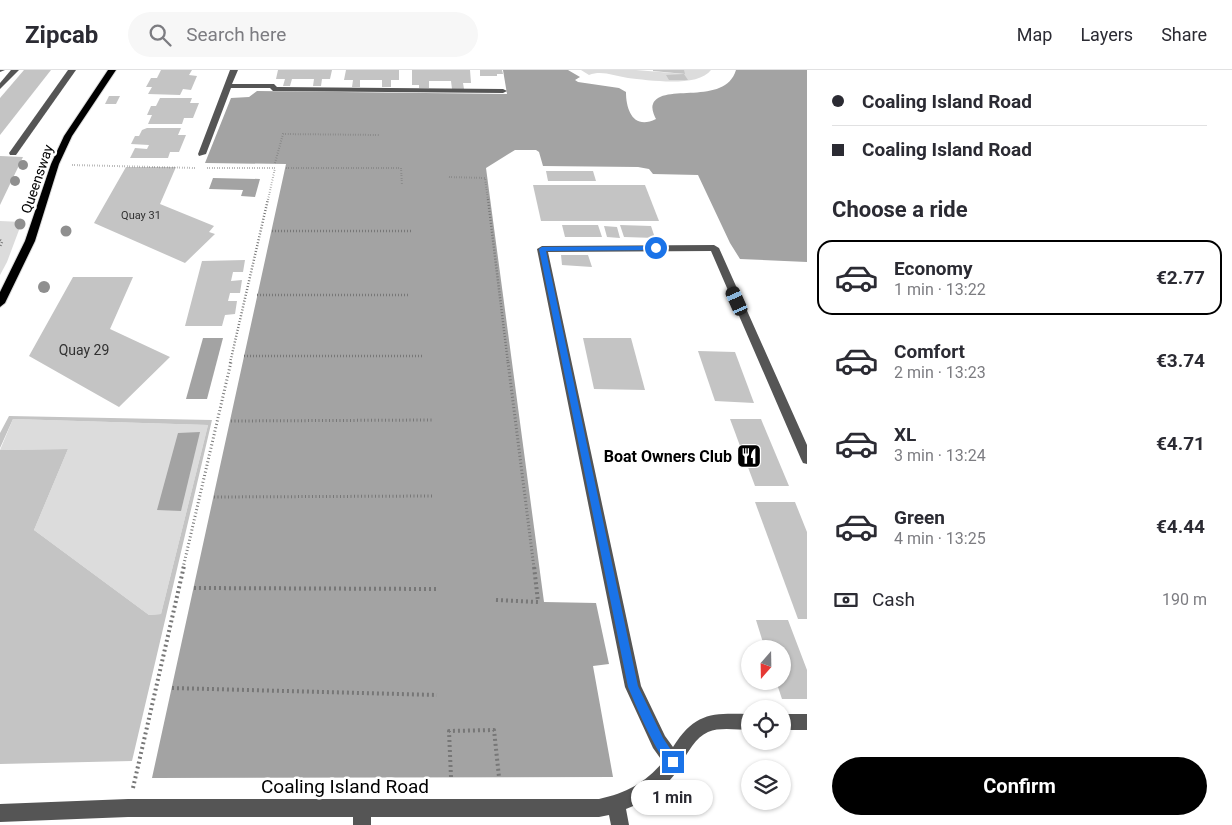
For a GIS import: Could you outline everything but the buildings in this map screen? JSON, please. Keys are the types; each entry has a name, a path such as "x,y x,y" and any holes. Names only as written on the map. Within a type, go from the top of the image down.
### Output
{"main road":[{"name":"Queensway","path":"0,303 30,241 55,164 73,126 112,70"}],"street":[{"path":"0,87 15,70"},
{"path":"13,153 72,70"},
{"path":"202,154 234,70"},
{"path":"229,86 274,86 273,89 502,91"},
{"path":"673,762 659,742 633,687 542,249 714,248 807,459"},
{"name":"Coaling Island Road","path":"0,813 128,808 362,807 577,809 616,804 632,799 648,790 660,779 684,744 699,728 713,722 741,722"},
{"path":"791,722 807,722"},
{"path":"616,804 620,825"},
{"path":"362,807 362,825"}],"path":[{"path":"275,164 283,134 379,135"},
{"path":"55,164 98,167 196,168"},
{"path":"128,808 275,168 205,168"},
{"path":"286,168 402,168 402,185"},
{"path":"449,177 484,178 538,602 496,600"},
{"path":"272,231 412,231"},
{"path":"0,240 2,242 0,247"},
{"path":"257,295 409,295"},
{"path":"244,356 424,356"},
{"path":"231,421 432,420"},
{"path":"214,497 433,496"},
{"path":"194,588 436,590"},
{"path":"172,688 437,695"},
{"path":"451,777 449,731 494,730 499,777"}],"shaded area":[{"path":"503,70 568,70 580,77 575,80 578,82 619,88 626,92 626,99 633,117 642,122 648,122 656,119 652,106 659,98 668,95 720,88 730,81 736,70 807,70 807,262 740,259 730,243 698,175 653,174 649,169 638,167 543,166 539,152 536,150 515,150 486,168 544,602 596,603 609,664 593,666 613,777 152,778 286,164 205,163 231,98 249,97 257,91 507,94"},
{"path":"581,70 636,70 684,74 684,70 711,70 705,76 672,82 628,78 603,73 589,75"},
{"path":"213,178 260,179 255,197 241,196 243,190 209,189"},
{"path":"0,221 22,222 0,275"},
{"path":"203,338 223,338 207,399 186,399"},
{"path":"13,419 208,425 161,614 149,615 34,530 68,449 0,450"},
{"path":"200,432 181,511 157,510 178,433"}],"place":[{"name":"Boat Owners Club","path":"749,456"}],"route":[{"path":"656,248 542,249 633,687 659,742 673,762"}]}
